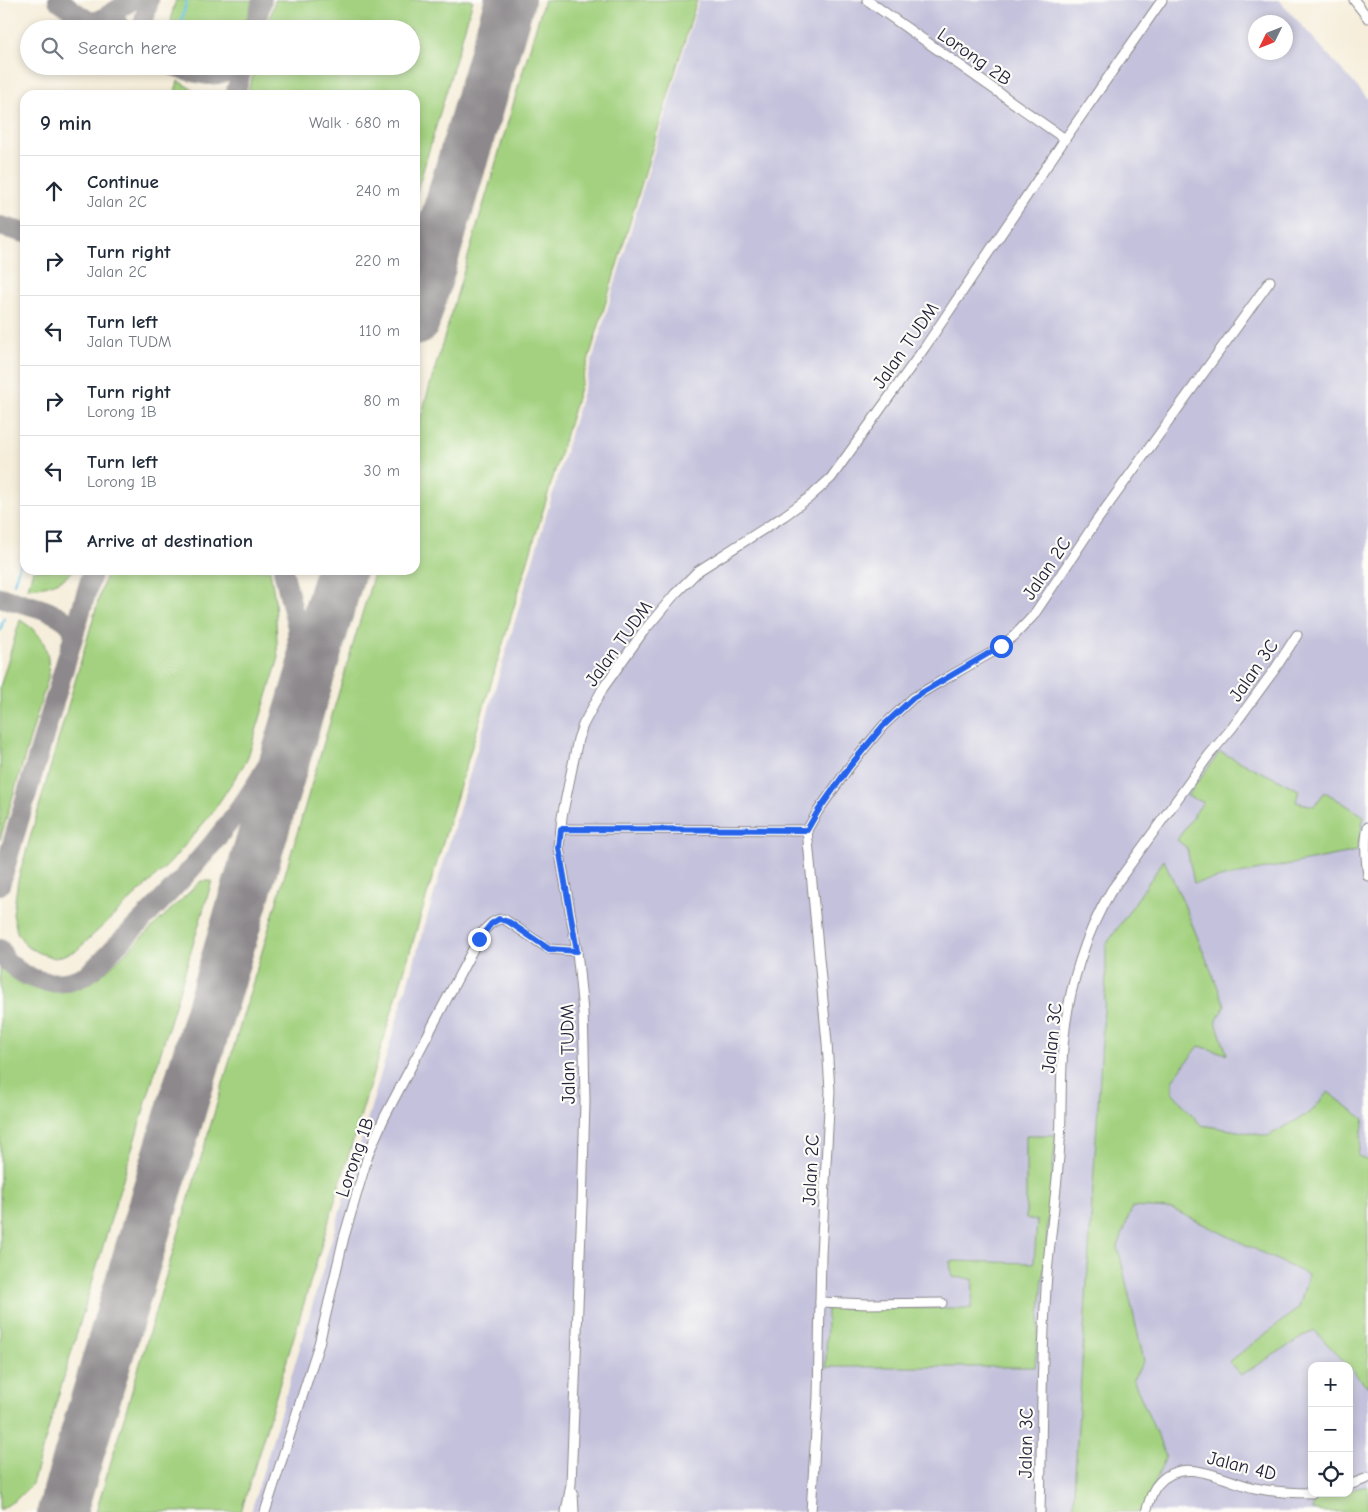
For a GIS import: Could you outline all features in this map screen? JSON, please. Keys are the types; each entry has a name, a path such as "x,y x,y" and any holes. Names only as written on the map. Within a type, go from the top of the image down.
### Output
{"street":[{"name":"Lorong 2B","path":"867,0 1065,139"},
{"name":"Jalan TUDM","path":"566,1512 571,1484 584,1102 583,1012 577,951 559,848 562,817 578,739 583,725 603,688 643,632 675,594 698,571 784,516 810,497 830,478 924,347 1162,0"},
{"path":"1356,2 1368,18"},
{"name":"Jalan 2C","path":"811,1512 818,1397 821,1255 830,1091 807,830 834,788 883,726 913,698 996,650 1014,636 1033,616 1096,523 1270,281"},
{"name":"Jalan 3C","path":"1040,1512 1042,1365 1047,1275 1060,1143 1064,1037 1069,1004 1079,962 1098,912 1111,891 1209,755 1232,728 1275,669 1297,635"},
{"path":"1368,827 1365,839 1365,855 1368,876"},
{"path":"561,829 807,830"},
{"name":"Lorong 1B","path":"265,1512 319,1344 344,1237 370,1152 384,1118 481,934 496,920 504,919 549,949 577,951"},
{"path":"820,1302 868,1304 942,1303"},
{"name":"Jalan 4D","path":"1146,1512 1157,1484 1165,1477 1181,1470 1203,1471 1253,1488 1290,1493 1308,1493"},
{"path":"1353,1484 1368,1478"},
{"name":"Jalan TUDM","path":"571,1484 574,1512"}],"shaded area":[{"path":"699,0 1279,0 1292,15 1248,15 1248,60 1293,60 1293,16 1368,99 1368,1512 251,1512"}],"green space":[{"path":"176,0 253,0 246,20 171,20"},
{"path":"275,0 473,0 420,181 420,90 249,90 253,75 420,75 420,20 269,20"},
{"path":"544,0 697,0 241,1512 96,1512 374,575 420,575 420,419"},
{"path":"178,81 193,90 175,90"},
{"path":"32,575 68,575 53,584 28,588"},
{"path":"106,575 271,575 275,600 278,661 247,760 212,813 169,864 76,951 55,958 26,946 17,932 13,914 18,880"},
{"path":"20,620 35,631 44,644 48,659 48,678 0,840 0,687"},
{"path":"1220,752 1299,790 1296,802 1314,806 1325,792 1364,816 1357,851 1194,883 1187,848 1177,840 1203,802 1187,796"},
{"path":"1164,860 1225,1005 1216,1022 1227,1054 1199,1046 1173,1079 1173,1093 1201,1125 1268,1136 1311,1112 1328,1092 1364,1119 1358,1156 1368,1159 1368,1387 1353,1371 1353,1362 1344,1362 1314,1330 1241,1375 1229,1362 1299,1308 1308,1275 1172,1209 1132,1207 1118,1247 1144,1361 1133,1379 1166,1456 1143,1512 1081,1512 1073,1506 1106,978 1106,945"},
{"path":"201,881 212,881 32,1484 17,1499 0,1510 0,967 24,984 43,990 73,989 82,986 104,973"},
{"path":"1026,1135 1056,1135 1035,1367 826,1367 827,1308 972,1308 973,1279 952,1277 950,1261 1034,1263 1037,1221 1026,1218"},
{"path":"1368,1486 1368,1512 1322,1512 1313,1510 1314,1499 1322,1497 1353,1497 1353,1489"}],"waterway":[{"path":"181,20 187,0"},
{"path":"14,583 20,564"},
{"path":"0,631 4,618"}],"taxiway":[{"path":"58,0 87,20"},
{"path":"100,20 133,0"},
{"path":"144,20 149,0"},
{"path":"256,20 262,0"},
{"path":"111,14 115,20"},
{"path":"205,75 212,75"},
{"path":"236,90 241,75"},
{"path":"0,226 20,232"},
{"path":"0,885 92,575"},
{"path":"284,575 297,627 298,692"},
{"path":"0,597 53,613 70,625 74,633"},
{"path":"0,949 5,959 16,969 41,981 67,982 84,976 93,969 158,905 228,825 258,781 273,754 312,668"},
{"path":"48,1512 70,1483"}],"runway":[{"path":"420,304 510,0"},
{"path":"62,1512 340,575"}],"route":[{"path":"479,939 481,934 496,920 504,919 549,949 577,951 559,848 561,829 807,830 850,766 883,726 913,698 1001,646"}]}
